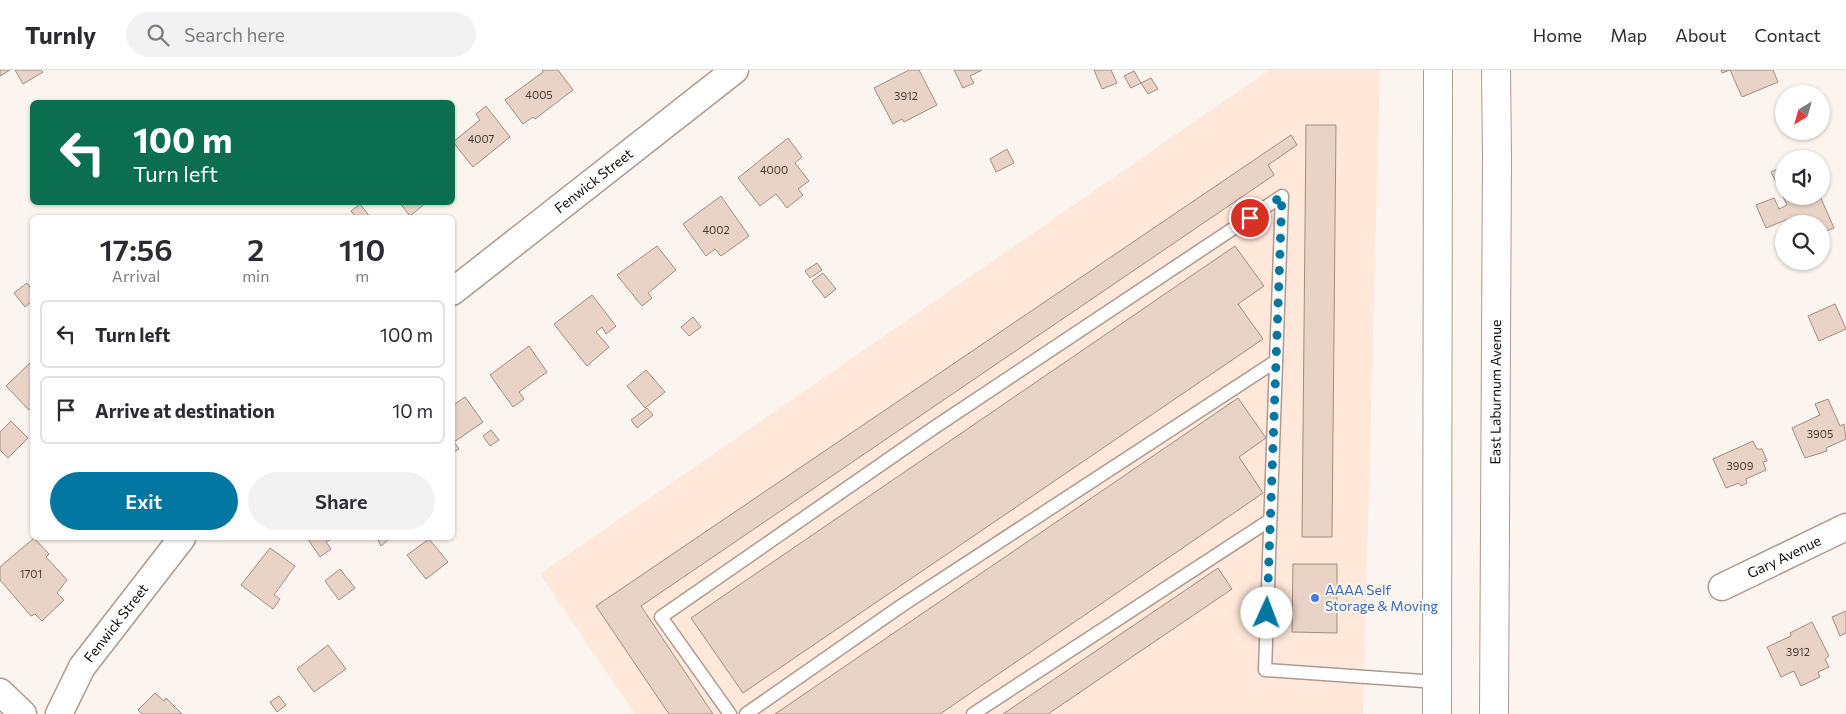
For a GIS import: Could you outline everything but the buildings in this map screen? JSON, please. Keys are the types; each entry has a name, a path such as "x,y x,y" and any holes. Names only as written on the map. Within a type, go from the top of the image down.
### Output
{"main road":[{"path":"1437,714 1438,70"},
{"name":"East Laburnum Avenue","path":"1494,714 1496,70"}],"street":[{"name":"Fenwick Street","path":"455,290 735,70"},
{"name":"Gary Avenue","path":"1722,588 1846,527"},
{"name":"Fenwick Street","path":"59,714 82,667 180,540"},
{"path":"0,692 23,714"}],"lane":[{"path":"730,714 661,617 927,432 1282,196 1265,670 1437,682"},
{"path":"746,714 901,606 1276,361"},
{"path":"973,714 1270,520"}],"shaded area":[{"path":"1269,70 1380,70 1363,714 635,714 540,574"}],"place":[{"name":"AAAA Self Storage & Moving","path":"1315,598"}],"route":[{"path":"1250,218 1282,196 1267,613"}]}
